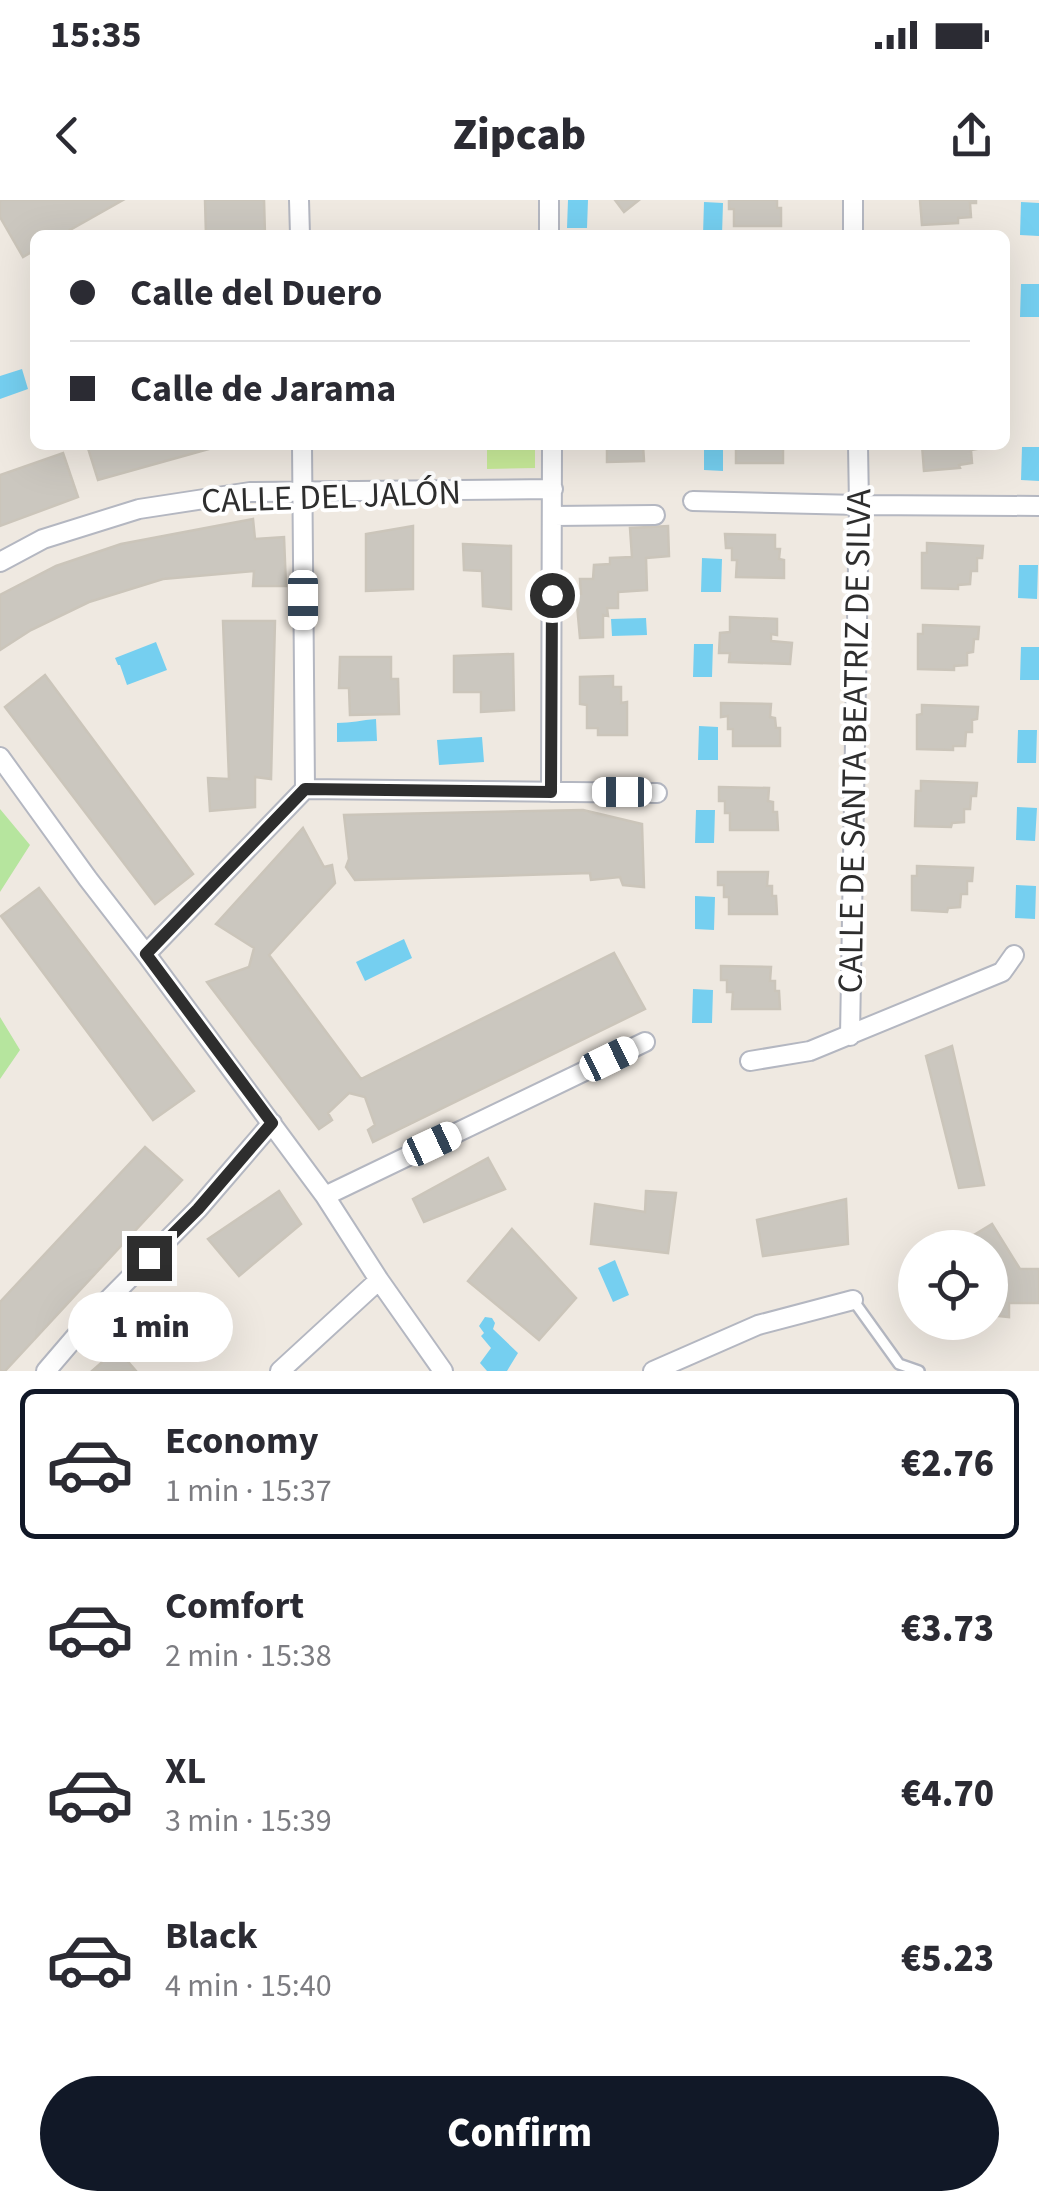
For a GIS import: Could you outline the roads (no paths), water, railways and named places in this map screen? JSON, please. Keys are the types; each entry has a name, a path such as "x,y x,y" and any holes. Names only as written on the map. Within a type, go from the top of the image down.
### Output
{"street":[{"path":"299,200 300,230"},
{"path":"549,200 549,230"},
{"path":"852,200 853,230"},
{"path":"146,954 305,789 302,450"},
{"path":"551,792 552,450"},
{"name":"CALLE DE SANTA BEATRIZ DE SILVA","path":"850,1036 858,450"},
{"name":"CALLE DEL JALÓN","path":"0,562 44,539 139,508 250,492 553,489"},
{"path":"693,500 1039,506"},
{"path":"553,516 655,515"},
{"path":"0,757 325,1196 378,1280 444,1371"},
{"path":"305,789 657,793"},
{"name":"CALLE DE SANTA BEATRIZ DE SILVA","path":"750,1061 810,1051 850,1036 1002,972 1014,956"},
{"path":"325,1196 645,1042"},
{"path":"46,1371 100,1308 198,1209 272,1123"},
{"path":"280,1371 378,1280"},
{"path":"653,1371 758,1326 853,1300"}],"lane":[{"path":"853,1300 899,1364 919,1371"}],"water":[{"path":"568,200 588,200 587,228 567,228"},
{"path":"704,202 723,203 722,230 703,230"},
{"path":"1021,202 1039,203 1039,236 1020,235"},
{"path":"1021,284 1039,284 1039,317 1020,317"},
{"path":"22,369 28,389 0,399 0,376"},
{"path":"1022,447 1039,447 1039,481 1021,480"},
{"path":"704,450 723,450 723,471 704,470"},
{"path":"702,558 722,559 721,592 701,592"},
{"path":"1019,565 1038,565 1037,599 1018,598"},
{"path":"646,618 647,635 612,636 611,619"},
{"path":"156,642 167,670 127,685 115,658"},
{"path":"694,644 713,644 712,677 693,677"},
{"path":"1021,647 1039,647 1039,680 1020,680"},
{"path":"376,719 377,741 337,742 337,723"},
{"path":"699,726 718,727 718,760 698,760"},
{"path":"1018,730 1037,730 1036,763 1017,763"},
{"path":"482,737 484,762 439,765 437,740"},
{"path":"1017,807 1037,808 1035,841 1016,840"},
{"path":"696,810 715,810 714,843 695,843"},
{"path":"1016,885 1036,886 1035,919 1015,918"},
{"path":"695,896 715,897 714,930 695,929"},
{"path":"404,939 412,958 365,981 356,962"},
{"path":"693,989 713,990 712,1023 692,1023"},
{"path":"615,1260 629,1295 613,1302 598,1268"},
{"path":"485,1317 492,1318 493,1329 518,1353 507,1371 487,1371 480,1363 491,1348 481,1336 484,1333 479,1326"}]}
